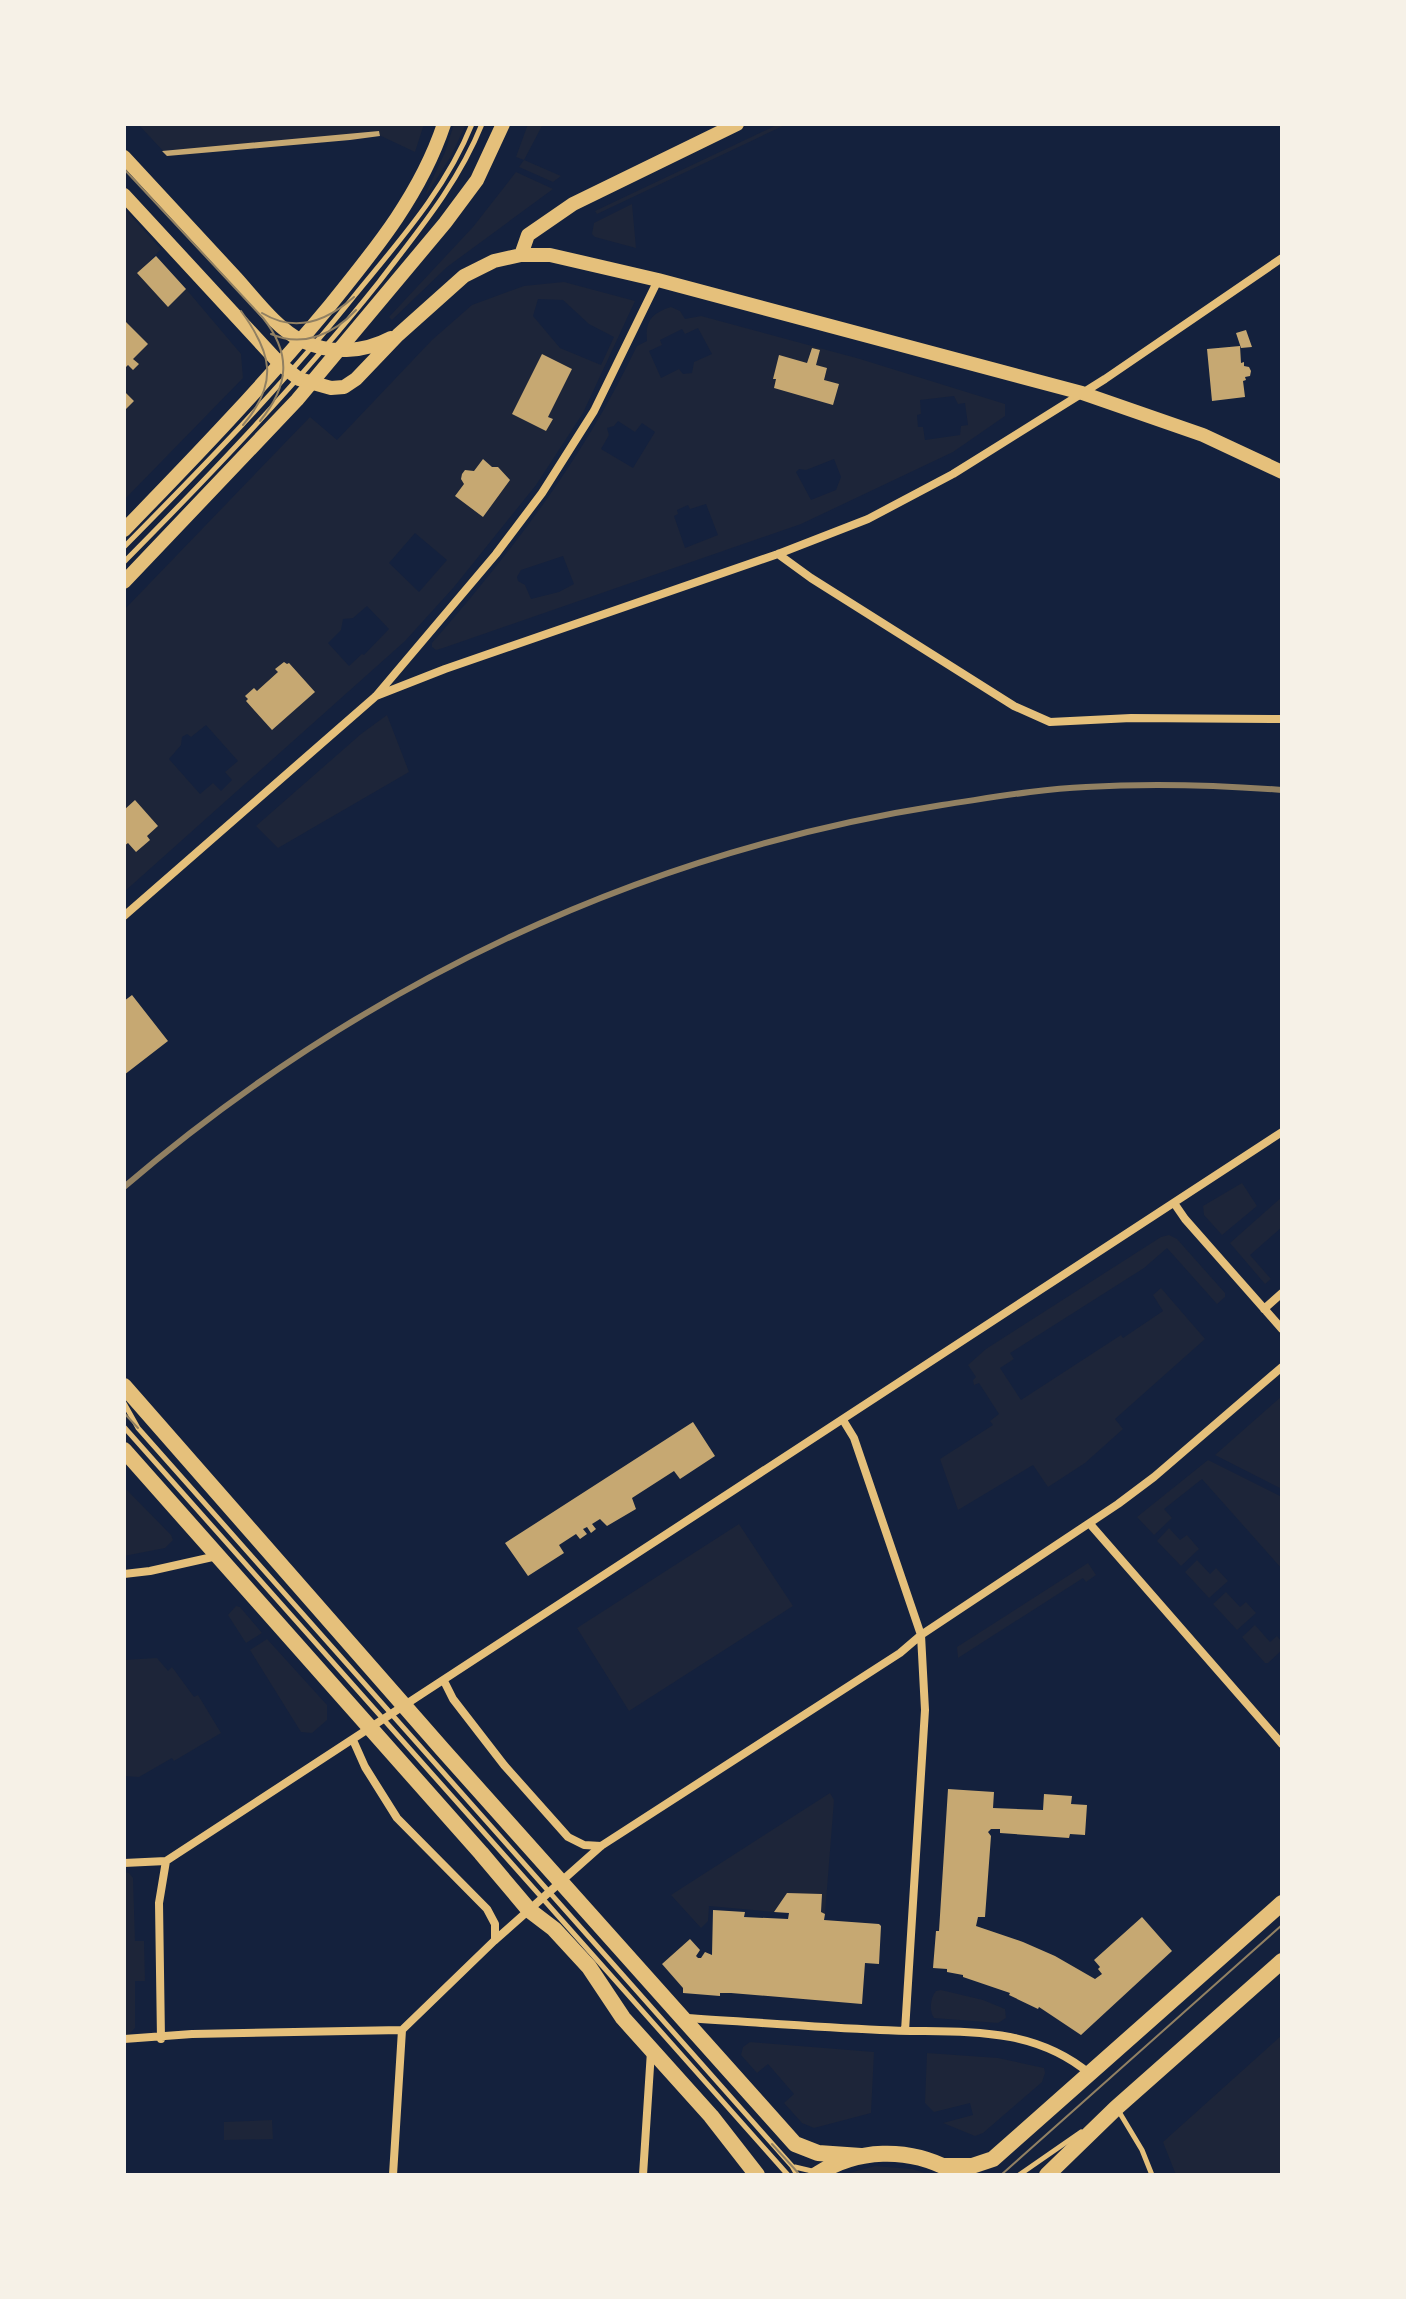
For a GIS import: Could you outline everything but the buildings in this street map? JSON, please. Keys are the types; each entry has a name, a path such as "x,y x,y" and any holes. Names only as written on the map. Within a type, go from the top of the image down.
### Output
{"main road":[{"path":"124,1386 388,1717 545,1896 685,2018 795,2144 818,2153 861,2156 895,2153 928,2160 959,2175"},
{"path":"124,1450 218,1556 388,1717 545,1896 554,1929 589,1967 623,2018 711,2116 757,2175"},
{"path":"944,2166 972,2166 993,2159 1282,1903"},
{"path":"1047,2175 1116,2108 1282,1961"},
{"path":"818,2173 861,2156"}],"street":[{"path":"124,530 223,428 295,375 320,346 403,212 424,174 444,124"},
{"path":"124,582 320,346 466,195 483,169 503,124"},
{"path":"521,255 528,235 573,204 737,124"},
{"path":"124,157 276,320 320,346 369,347 398,335"},
{"path":"124,195 295,375 337,389 350,384 398,335 464,276 487,263 521,255 550,255 658,280 1082,393 1203,435 1282,472"},
{"path":"376,696 445,669 778,554 868,519 953,474 1082,393 1282,258"},
{"path":"124,916 376,696 496,554 542,493 594,411 658,280"},
{"path":"778,554 811,578 1027,712 1050,722 1131,718 1282,719"},
{"path":"124,1863 166,1861 1282,1132"},
{"path":"1174,1203 1282,1329"},
{"path":"1264,1309 1282,1293"},
{"path":"393,2175 402,2030 494,1941 601,1846 900,1653 921,1635 1090,1524 1154,1477 1282,1367"},
{"path":"843,1420 854,1438 921,1635 925,1710 905,2031"},
{"path":"1090,1524 1282,1744"},
{"path":"124,1574 218,1556"},
{"path":"444,1681 453,1699 504,1765 568,1837 584,1845 601,1846"},
{"path":"353,1740 365,1767 397,1818 487,1909 495,1924 494,1941"},
{"path":"161,2039 159,1903 166,1861"},
{"path":"685,2018 1017,2037 1059,2052 1090,2074"},
{"path":"124,2039 161,2039 192,2034 402,2030"},
{"path":"643,2175 651,2050"}],"lane":[{"path":"320,346 431,200 472,124"},
{"path":"320,346 438,206 458,174 482,124"},
{"path":"124,547 295,375"},
{"path":"124,562 295,375"},
{"path":"124,1403 138,1428 388,1717"},
{"path":"124,1427 388,1717"},
{"path":"545,1896 797,2175"},
{"path":"545,1896 788,2175"},
{"path":"1019,2175 1116,2108 1142,2150 1152,2175"},
{"path":"792,2166 805,2172 818,2173"}],"shaded area":[{"path":"138,124 424,124 415,152 379,135 165,153"},
{"path":"454,124 466,124 451,156 427,194 445,152"},
{"path":"528,124 543,124 524,160 516,157"},
{"path":"779,124 787,124 597,214 595,211"},
{"path":"524,160 561,176 553,182 519,167"},
{"path":"516,172 553,189 447,267 392,320 389,317 473,227"},
{"path":"632,204 636,248 592,234 594,223"},
{"path":"124,208 161,249 138,273 168,306 186,289 241,354 243,378 124,500 124,411 134,401 124,391 124,369 128,365 133,370 138,365 133,359 148,344 124,320"},
{"path":"564,282 635,301 583,413 536,485 454,587 405,641 124,892 124,845 128,843 136,852 149,840 135,800 124,810 124,610 310,417 337,440 432,340 472,305 524,286","holes":["538,299 563,300 589,324 614,337 601,365 560,348 533,316","542,354 572,370 548,417 552,419 546,431 512,414","415,533 447,560 419,592 389,563","367,606 389,629 349,666 328,643 341,630 343,619 353,618","206,725 238,761 225,772 232,780 221,791 213,783 200,794 169,759 187,734 191,737"]},
{"path":"671,307 680,311 685,319 701,316 860,359 1005,404 1005,416 953,452 801,524 436,650 432,643 492,572 570,465 637,346 647,341 651,319","holes":["698,328 712,354 694,362 692,373 683,374 679,369 661,378 649,351 662,345 660,340 682,329 685,334","811,348 820,350 816,365 827,369 824,380 832,404 774,388 779,356 807,363","954,396 958,404 965,403 968,425 961,426 960,435 925,440 923,427 918,427 917,415 921,414 920,400","618,421 635,432 642,423 655,432 633,468 601,449 609,435 607,428","834,459 841,477 836,490 811,500 796,472 806,470","706,504 718,535 685,548 674,516 678,514 677,510 688,505 690,509","563,556 574,584 559,592 531,599 525,585 517,577 521,570"]},
{"path":"387,715 409,772 278,848 256,826"},
{"path":"1242,1183 1257,1206 1222,1235 1204,1215 1203,1206"},
{"path":"1282,1197 1282,1227 1250,1255 1271,1279 1265,1284 1230,1243"},
{"path":"1169,1235 1177,1239 1225,1293 1217,1304 1167,1248 1144,1268 1010,1353 1014,1359 1000,1368 1021,1400 1163,1311 1153,1295 1161,1288 1205,1339 1115,1419 1123,1429 1085,1463 1048,1487 1033,1465 958,1510 940,1459 993,1425 990,1421 999,1414 979,1383 974,1385 976,1377 968,1365 986,1349 1161,1237"},
{"path":"1282,1396 1282,1489 1215,1455"},
{"path":"1208,1460 1282,1497 1282,1569 1202,1479 1164,1509 1172,1518 1154,1535 1137,1517"},
{"path":"124,1487 171,1535 173,1540 165,1548 124,1556"},
{"path":"739,1524 793,1606 629,1711 577,1628"},
{"path":"1169,1528 1180,1540 1187,1535 1199,1549 1181,1566 1157,1541"},
{"path":"1197,1560 1210,1574 1216,1568 1228,1581 1209,1598 1185,1572"},
{"path":"1088,1563 1096,1575 1086,1582 1083,1578 958,1658 957,1647"},
{"path":"1226,1592 1240,1607 1246,1602 1256,1613 1237,1630 1213,1604"},
{"path":"236,1606 262,1633 246,1643 228,1615"},
{"path":"1255,1625 1270,1642 1277,1636 1282,1642 1282,1650 1268,1663 1242,1637"},
{"path":"267,1639 327,1705 327,1720 312,1733 301,1732 250,1650"},
{"path":"157,1658 168,1671 172,1667 194,1697 198,1695 221,1733 174,1761 172,1758 139,1777 124,1776 124,1660"},
{"path":"830,1793 834,1800 825,1914 821,1912 821,1894 774,1912 709,1906 708,1921 701,1928 671,1895"},
{"path":"124,1872 133,1878 135,1941 144,1941 145,1981 135,1981 135,2028 129,2034 124,2034"},
{"path":"936,1991 1005,2009 1006,2018 998,2023 934,2018 931,2001"},
{"path":"1282,2035 1282,2175 1176,2175 1163,2142"},
{"path":"750,2042 874,2052 871,2113 814,2128 802,2123 784,2103 794,2094 768,2064 757,2073 741,2055 743,2047"},
{"path":"927,2053 998,2058 1044,2068 1045,2073 1042,2082 983,2133 975,2136 943,2123 973,2115 970,2103 934,2112 925,2103"},
{"path":"272,2120 273,2139 224,2140 224,2122"},
{"path":"875,2166 912,2169 931,2175 842,2175"}],"tram line":[{"path":"124,169 272,331 279,344 283,370 277,395 260,421"},
{"path":"262,313 286,322 310,322 333,312 354,297"},
{"path":"271,334 295,340 317,336 338,326 356,310"},
{"path":"241,311 265,354 267,368 262,395 243,425"},
{"path":"124,1413 138,1428"},
{"path":"1001,2175 1282,1925"},
{"path":"772,2144 800,2175"}],"railway":[{"path":"124,1187 214,1115 308,1049 405,990 506,939 611,894 718,857 829,827 942,805 1032,792 1159,785 1282,790"}]}
